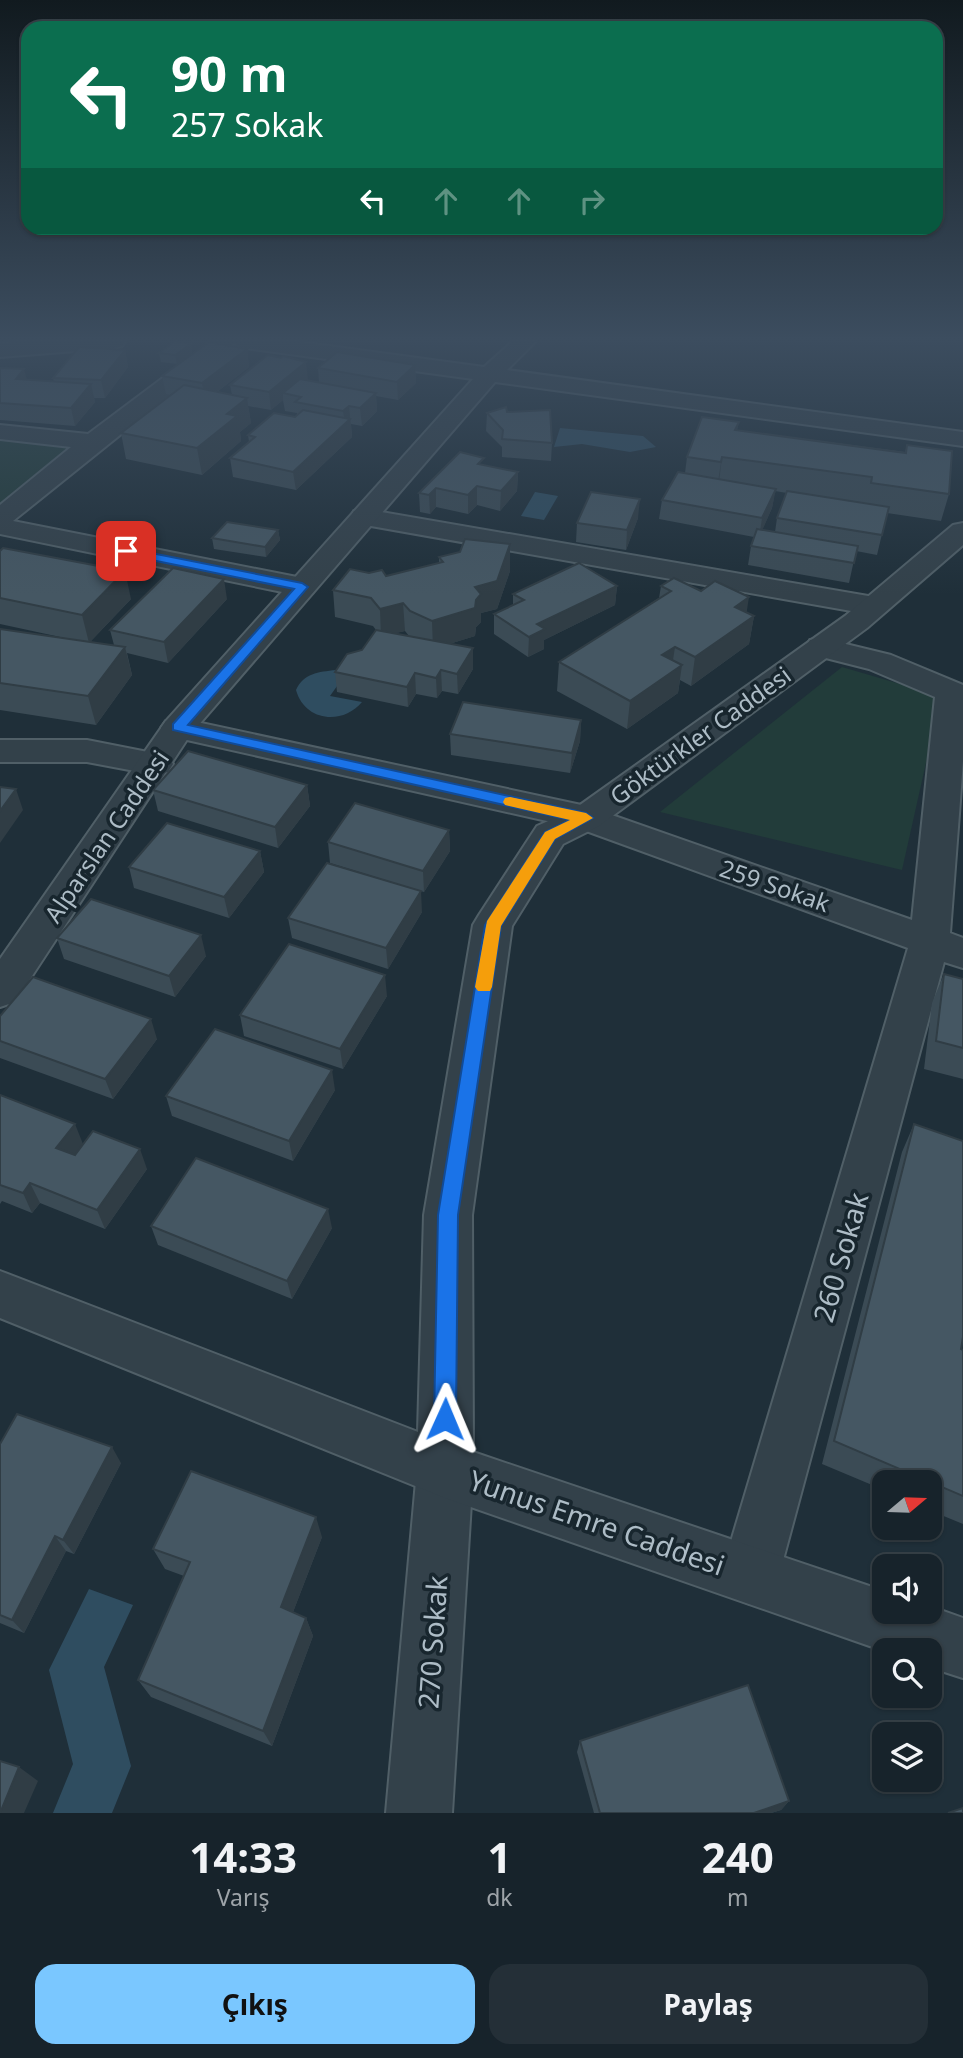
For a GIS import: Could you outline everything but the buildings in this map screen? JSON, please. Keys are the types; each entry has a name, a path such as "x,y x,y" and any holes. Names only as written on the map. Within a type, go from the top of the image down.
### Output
{"street":[{"path":"0,518 115,426"},
{"name":"Alparslan Caddesi","path":"0,991 156,764 178,727 445,426"},
{"path":"867,426 963,439"},
{"path":"0,432 93,442"},
{"path":"364,517 874,606"},
{"path":"0,526 302,587"},
{"name":"Göktürkler Caddesi","path":"444,1471 448,1215 493,925 550,835 586,818 821,647 963,531"},
{"path":"821,647 880,662 958,692"},
{"name":"260 Sokak","path":"750,1575 947,946 958,692"},
{"name":"259 Sokak","path":"178,727 586,818 947,946"},
{"path":"0,751 87,751 156,764"},
{"name":"Yunus Emre Caddesi","path":"0,1294 444,1471 963,1648"},
{"name":"270 Sokak","path":"419,1813 444,1471"}],"green space":[{"path":"0,440 78,447 0,507"},
{"path":"842,667 941,696 902,870 660,812"}],"water":[{"path":"560,428 643,436 656,447 630,452 582,444 554,447"},
{"path":"535,492 558,496 544,520 521,516"},
{"path":"336,670 347,672 330,696 362,702 345,714 335,717 325,717 307,709 296,690 299,684 307,677"},
{"path":"89,1589 133,1605 104,1667 131,1766 112,1813 53,1813 73,1764 49,1670"}],"slow traffic":[{"path":"484,987 493,925 550,835 586,818 510,802"}],"route":[{"path":"126,551 302,587 178,727 586,818 550,835 493,925 448,1215 445,1419"}]}
